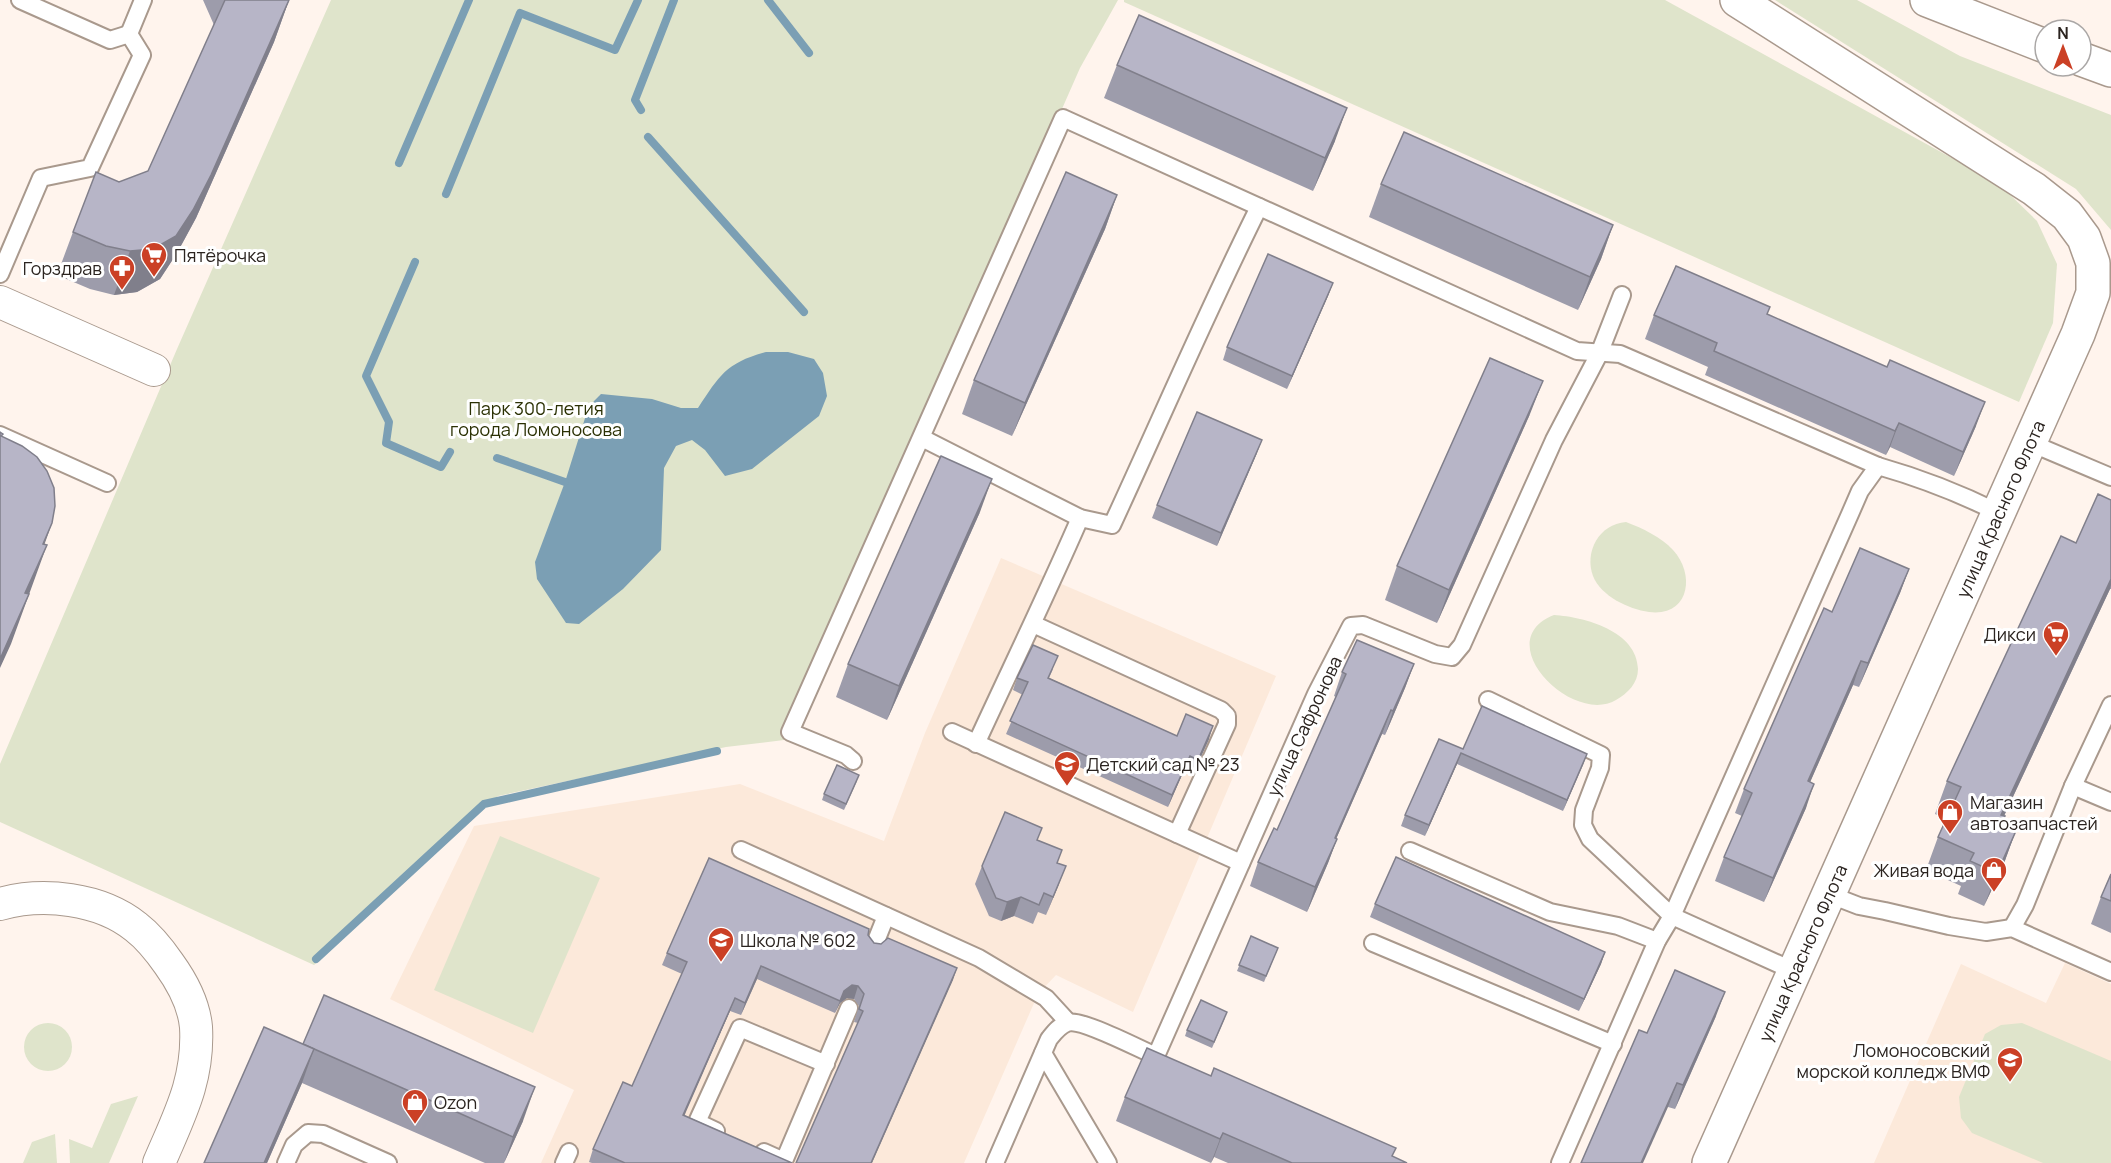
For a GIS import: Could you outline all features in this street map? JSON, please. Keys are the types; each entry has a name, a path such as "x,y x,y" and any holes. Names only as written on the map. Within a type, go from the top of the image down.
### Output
{"main road":[{"name":"улица Красного Флота","path":"1709,1163 2078,334 2093,293 2093,263 2084,238 2067,215 2034,189 1737,0"},
{"path":"1927,0 2033,41"},
{"path":"2093,63 2111,70"}],"street":[{"path":"0,302 154,370"},
{"path":"4,897 49,897 73,900 107,911 135,926 159,949 179,978 189,999 196,1025 193,1079 159,1163"}],"lane":[{"path":"20,0 110,40 129,34"},
{"path":"129,34 143,0"},
{"path":"0,274 41,178 90,168 142,55 129,34"},
{"path":"853,761 846,755 790,732 1063,118 1577,351 1620,354 1878,466 1962,495 1997,512"},
{"path":"922,438 1080,518 1112,525 1213,300 1259,207"},
{"name":"улица Сафронова","path":"1156,1056 1316,694 1351,626 1363,625 1435,654 1452,657 1462,645 1554,440 1599,354 1622,295"},
{"path":"0,435 107,483"},
{"path":"2028,442 2111,477"},
{"path":"1560,1163 1657,941 1672,916 1853,506 1860,491 1878,466"},
{"path":"976,744 1080,518"},
{"path":"1033,624 1221,710 1227,716 1227,724 1177,834"},
{"path":"1488,700 1601,755 1600,768 1584,810 1583,825 1590,839 1672,916 1794,971"},
{"path":"2012,928 2025,904 2073,786 2111,705"},
{"path":"952,732 1241,863"},
{"path":"2073,786 2111,802"},
{"path":"741,850 979,958 1046,998 1068,1022"},
{"path":"1410,851 1550,912 1618,926 1657,941"},
{"path":"1827,894 1859,906 1949,927 1986,932 2012,928 2111,972"},
{"path":"874,946 886,916"},
{"path":"1373,943 1613,1044"},
{"path":"751,1146 784,1161 849,1008"},
{"path":"994,1163 1049,1039 1058,1028 1068,1022 1082,1024 1175,1065"},
{"path":"730,1137 698,1122 740,1028 826,1064"},
{"path":"1043,1053 1108,1163"},
{"path":"286,1163 294,1145 308,1133 323,1134 388,1163"}],"shaded area":[{"name":"Школа № 602","path":"1001,558 1276,676 1133,1012 1056,975 1038,994 964,1163 541,1163 574,1090 390,999 474,826 740,784 884,841 925,733"},
{"name":"Ломоносовский морской колледж ВМФ","path":"2065,963 2111,984 2111,1163 1874,1163 1961,964 2046,1003"}],"green space":[{"name":"Парк 300-летия города Ломоносова","path":"331,0 1118,0 1080,68 784,740 726,747 498,796 314,965 0,822 0,764 177,349"},
{"path":"1124,0 1665,0 1999,184 2037,221 2057,264 2053,323 2019,402 1124,2"},
{"path":"1775,0 1857,0 1960,56 2111,115 2111,230 2076,189"},
{"path":"1626,522 1663,541 1680,560 1685,571 1685,592 1673,608 1662,612 1649,612 1633,608 1602,590 1593,576 1591,558 1596,541 1608,528"},
{"path":"1554,615 1580,619 1607,628 1629,645 1638,669 1636,679 1628,691 1616,700 1598,705 1578,701 1560,691 1544,677 1533,660 1530,643 1536,627"},
{"path":"500,836 600,878 533,1033 434,990"},
{"path":"43,1023 53,1023 65,1030 72,1042 72,1052 65,1064 53,1071 43,1071 28,1060 24,1052 24,1042 35,1027"},
{"path":"2022,1023 2111,1061 2111,1163 2043,1163 1972,1133 1961,1118 1959,1097 1985,1034 2001,1025"},
{"path":"138,1096 109,1163 70,1163 69,1139 92,1148 111,1104"},
{"path":"55,1134 57,1163 23,1163 32,1142"}],"water":[{"path":"766,352 788,352 814,359 823,373 827,396 819,416 752,469 725,476 705,450 692,440 676,446 664,468 661,550 623,589 579,624 566,623 537,579 535,562 565,482 586,415 594,401 601,394 652,399 681,408 698,408 725,372 752,356"}],"building":[{"path":"225,0 289,0 211,175 193,210 176,236 153,249 130,251 106,246 73,232 96,172 119,182 148,171"},
{"path":"1139,15 1347,108 1325,158 1117,65"},
{"path":"1404,132 1613,225 1590,277 1381,184"},
{"path":"1066,172 1117,195 1025,403 974,380"},
{"path":"1268,254 1333,283 1292,376 1227,347"},
{"path":"1676,266 1770,307 1767,314 1887,367 1890,360 1985,402 1963,452 1899,423 1895,431 1714,351 1717,343 1654,315"},
{"path":"1490,358 1543,381 1449,590 1397,566"},
{"path":"1197,412 1262,440 1221,533 1157,505"},
{"path":"0,432 3,434 1,436 22,446 37,457 47,471 54,488 55,506 52,523 43,544 47,545 25,593 29,594 0,659"},
{"path":"941,456 992,479 899,686 848,664"},
{"path":"2098,494 2111,500 2111,579 2001,815 2005,816 2000,826 2015,833 1997,873 1970,861 1974,853 1938,837 1961,787 1947,781 2061,536 2076,543"},
{"path":"1860,548 1909,569 1868,663 1861,661 1808,781 1814,784 1773,878 1724,857 1752,793 1744,789 1802,657 1824,608 1832,612"},
{"path":"1357,640 1414,664 1393,711 1391,710 1315,887 1258,862 1274,828 1277,830 1346,674 1342,672"},
{"path":"1033,645 1058,656 1048,678 1177,736 1186,714 1213,726 1198,760 1190,756 1172,795 1010,721 1028,682 1017,678"},
{"path":"1482,706 1587,754 1567,800 1461,753 1429,825 1405,815 1439,739 1463,749"},
{"path":"837,765 859,775 846,804 824,794"},
{"path":"1005,812 1042,828 1037,840 1062,850 1057,863 1066,866 1053,897 1044,893 1039,905 1021,897 1007,902 996,898 982,866"},
{"path":"1396,857 1605,952 1584,999 1375,904"},
{"path":"709,858 869,929 868,935 874,943 881,944 888,938 957,968 871,1163 796,1163 863,1011 859,1009 864,994 858,986 852,985 844,991 840,1001 761,966 745,1003 735,998 683,1115 792,1163 625,1163 593,1149 623,1082 632,1086 687,962 667,953"},
{"path":"2111,874 2111,901 2101,897"},
{"path":"1251,936 1278,948 1266,976 1239,965"},
{"path":"1675,970 1725,992 1683,1085 1677,1083 1641,1163 1581,1163 1639,1030 1647,1033"},
{"path":"324,995 535,1087 513,1137 303,1044"},
{"path":"1201,1000 1227,1012 1214,1042 1187,1030"},
{"path":"264,1027 314,1049 264,1163 204,1163"},
{"path":"1147,1048 1211,1076 1214,1068 1396,1148 1392,1156 1407,1163 1292,1163 1223,1133 1220,1139 1125,1097"}],"waterway":[{"path":"399,163 469,0"},
{"path":"446,194 520,13 615,50 638,0"},
{"path":"641,110 635,100 674,0"},
{"path":"768,0 809,53"},
{"path":"648,137 804,312"},
{"path":"415,262 366,376 389,422 386,443 441,467 450,452"},
{"path":"497,458 565,482"},
{"path":"316,959 484,804 717,751"}],"place":[{"name":"Пятёрочка","path":"154,278"},
{"name":"Горздрав","path":"122,291"},
{"name":"Дикси","path":"2056,657"},
{"name":"Детский сад № 23","path":"1067,787"},
{"name":"Магазин автозапчастей","path":"1950,835"},
{"name":"Живая вода","path":"1994,893"},
{"name":"Школа № 602","path":"721,963"},
{"name":"Ломоносовский морской колледж ВМФ","path":"2010,1083"},
{"name":"Ozon","path":"415,1125"}]}
